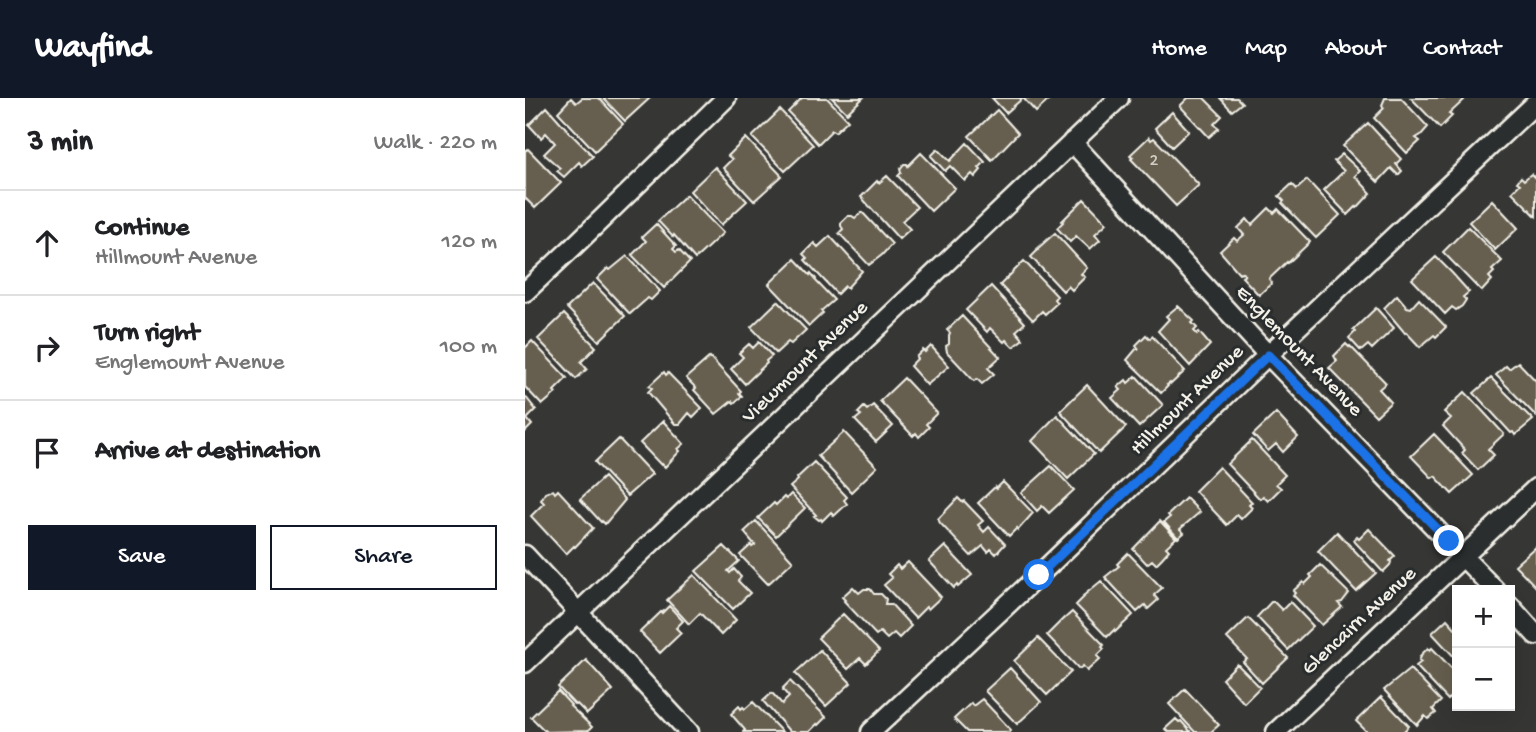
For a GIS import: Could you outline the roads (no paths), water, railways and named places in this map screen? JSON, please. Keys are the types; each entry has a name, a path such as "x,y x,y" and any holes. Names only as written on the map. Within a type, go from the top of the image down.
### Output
{"street":[{"path":"525,292 726,98"},
{"name":"Viewmount Avenue","path":"525,663 1119,98"},
{"name":"Hillmount Avenue","path":"871,732 1536,103"},
{"name":"Englemount Avenue","path":"1072,142 1268,355 1490,585"},
{"name":"Glencairn Avenue","path":"1276,732 1536,488"},
{"path":"525,555 689,732"},
{"path":"1515,612 1536,635"}]}
